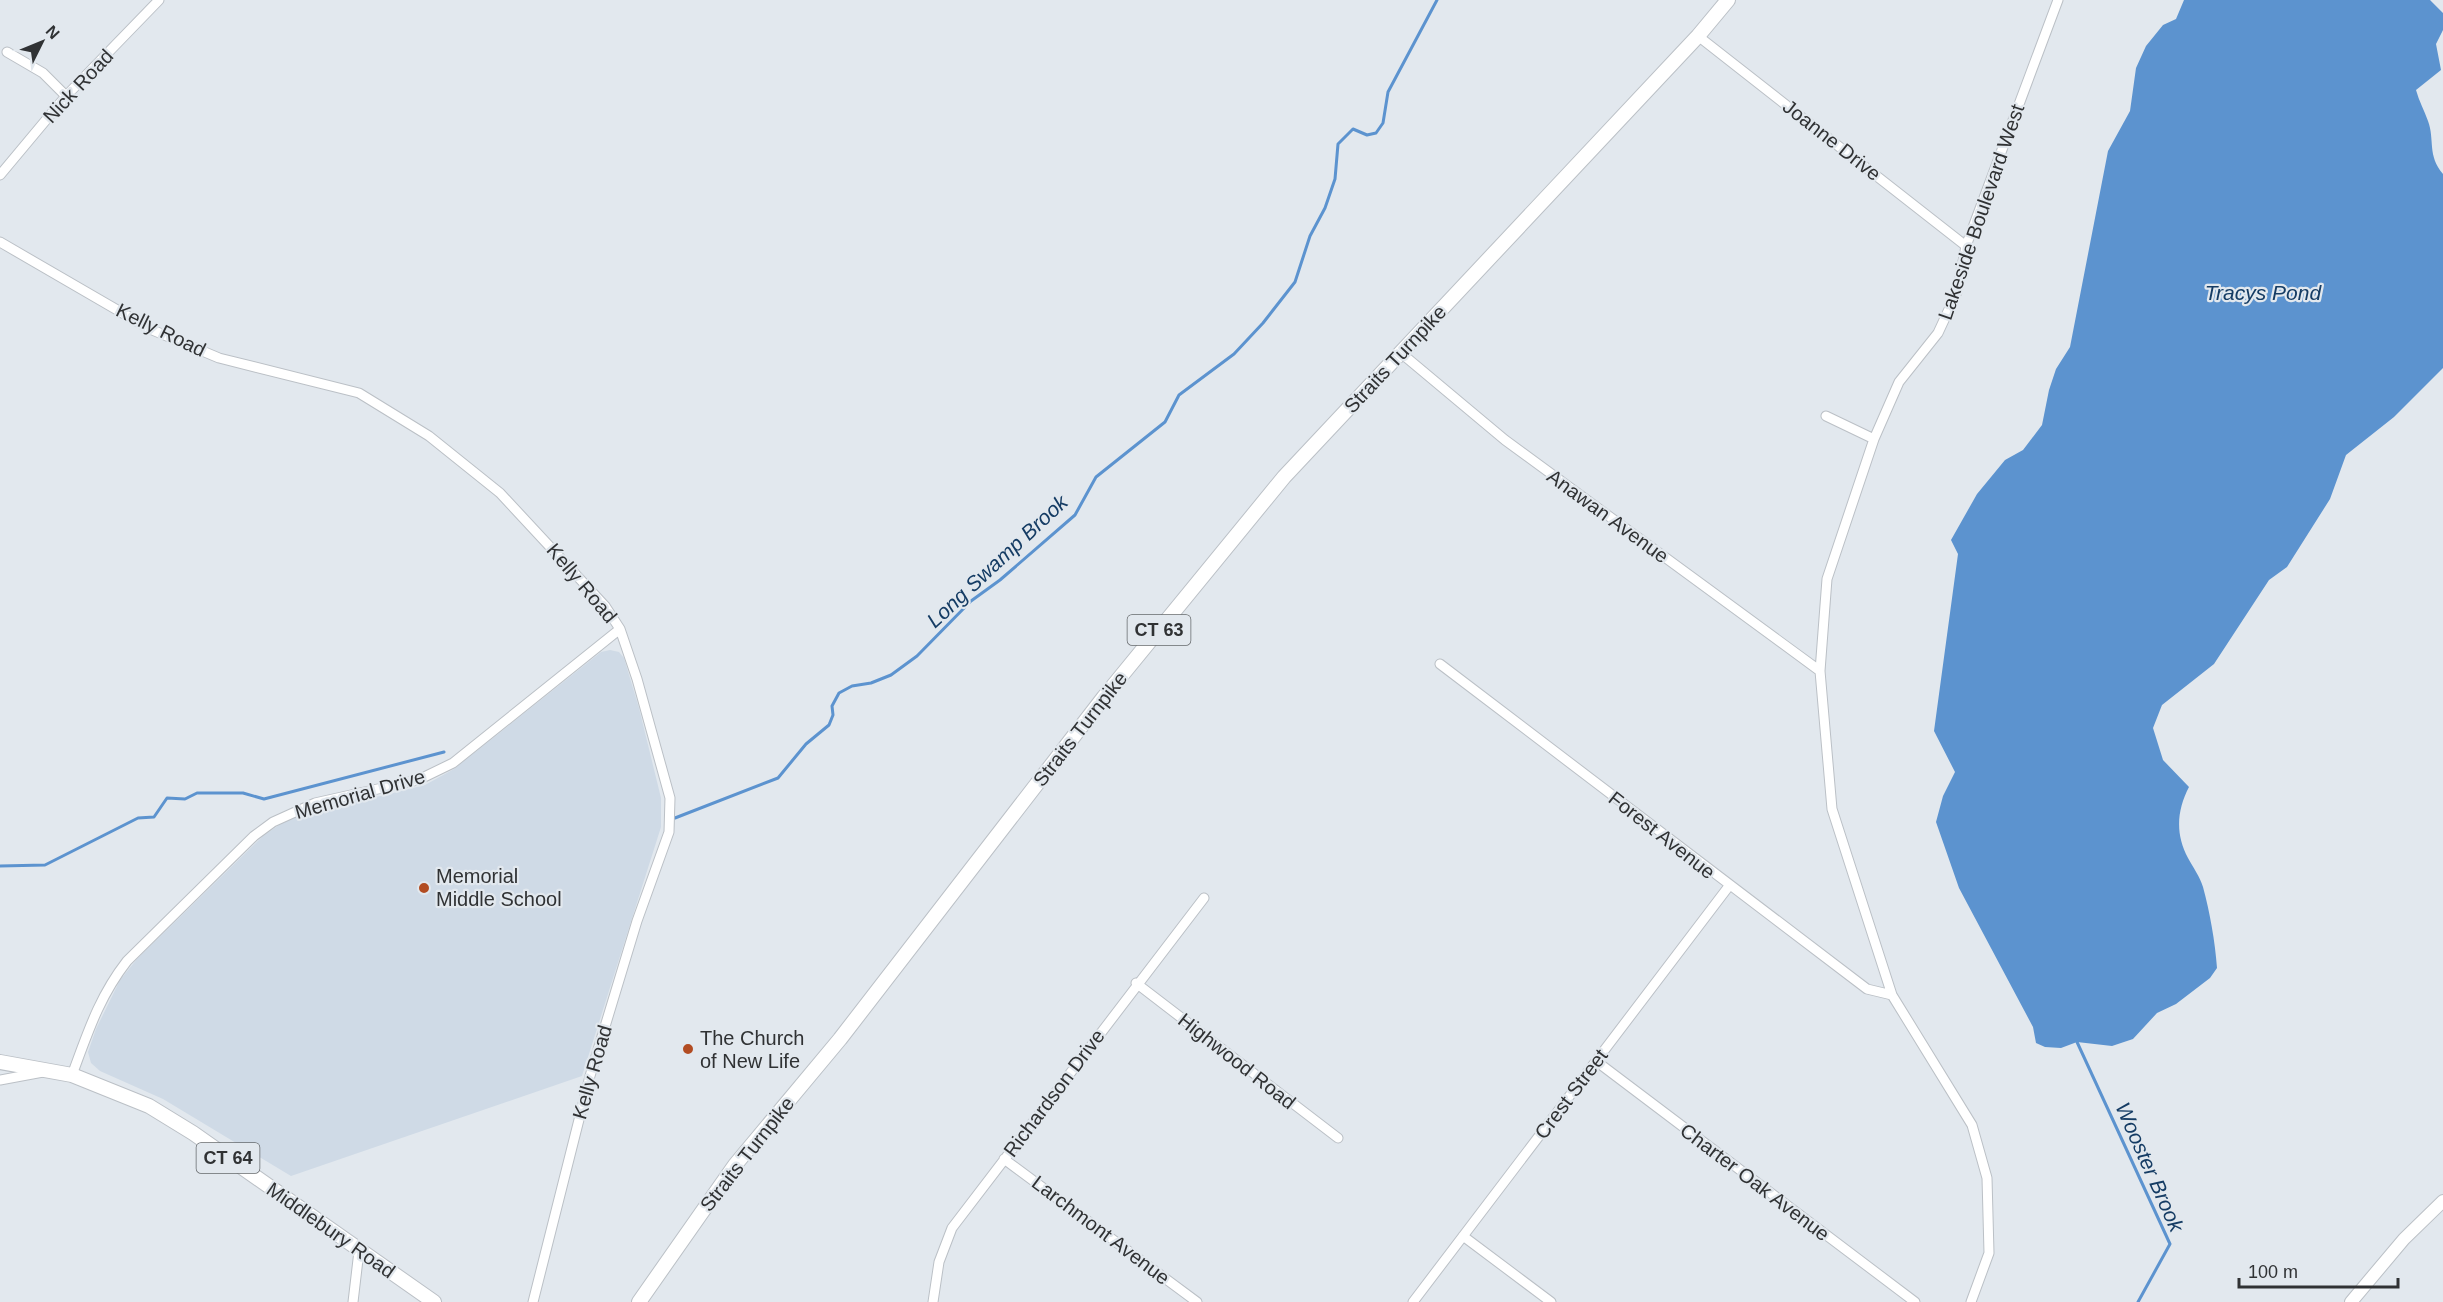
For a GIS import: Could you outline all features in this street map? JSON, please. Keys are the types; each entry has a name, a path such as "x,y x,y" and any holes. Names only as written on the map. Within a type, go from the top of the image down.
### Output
{"main road":[{"name":"Straits Turnpike","path":"639,1302 735,1165 840,1039 1104,697 1284,477 1698,36 1728,0"},
{"name":"Middlebury Road","path":"0,1062 72,1075 149,1106 193,1133 434,1302"}],"street":[{"name":"Nick Road","path":"0,175 66,96 159,0"},
{"name":"Lakeside Boulevard West","path":"1971,1302 1989,1253 1987,1178 1972,1125 1892,995 1832,809 1820,671 1827,579 1874,440 1899,382 1938,333 1957,292 1966,246 2058,0"},
{"name":"Joanne Drive","path":"1698,36 1966,246"},
{"path":"7,52 43,72 66,96"},
{"name":"Kelly Road","path":"0,242 150,328 219,358 359,393 429,436 500,493 605,606 620,629 637,679 670,798 669,832 637,921 590,1076 533,1302"},
{"name":"Anawan Avenue","path":"1401,353 1505,440 1820,671"},
{"path":"1826,416 1874,440"},
{"name":"Memorial Drive","path":"72,1075 98,1004 116,976 143,945 254,836 273,822 315,803 418,780 453,763 620,629"},
{"name":"Forest Avenue","path":"1440,664 1729,886 1867,988 1892,995"},
{"name":"Crest Street","path":"1413,1302 1729,886"},
{"name":"Richardson Drive","path":"933,1302 939,1262 952,1228 1136,983 1204,898"},
{"name":"Highwood Road","path":"1136,983 1338,1138"},
{"name":"Charter Oak Avenue","path":"1596,1061 1915,1302"},
{"path":"0,1080 48,1070"},
{"name":"Larchmont Avenue","path":"1004,1159 1197,1302"},
{"path":"2351,1302 2404,1239 2442,1204"},
{"path":"1463,1236 1551,1302"},
{"path":"353,1302 359,1251"}],"shaded area":[{"name":"Memorial Middle School","path":"610,650 619,652 624,658 639,708 661,798 661,827 582,1076 291,1176 163,1099 100,1071 91,1063 88,1052 96,1029 120,980 137,959 263,836 285,821 324,805 381,796 425,785 454,769 601,652"}],"water":[{"name":"Tracys Pond","path":"2184,0 2430,0 2443,13 2443,30 2436,44 2441,70 2416,90 2430,128 2433,154 2443,174 2443,368 2394,417 2346,455 2330,499 2287,567 2269,580 2214,664 2162,705 2153,728 2163,760 2189,787 2182,804 2179,831 2184,849 2203,887 2212,927 2217,968 2210,978 2176,1004 2157,1013 2133,1039 2112,1046 2077,1042 2061,1048 2045,1047 2036,1043 2033,1027 1959,888 1936,822 1943,796 1955,772 1934,731 1958,554 1951,540 1977,494 2005,460 2023,450 2042,425 2056,369 2070,347 2108,151 2130,111 2136,68 2146,46 2163,25 2176,19"}],"waterway":[{"name":"Long Swamp Brook","path":"675,818 778,778 806,744 829,725 833,715 832,706 839,693 852,686 871,683 891,675 917,656 971,601 1000,580 1075,515 1096,477 1165,422 1179,395 1234,354 1263,323 1295,282 1310,236 1325,208 1335,179 1338,144 1353,129 1367,135 1376,133 1383,123 1388,92 1437,0"},
{"name":"Long Swamp Brook","path":"0,866 45,865 138,818 154,817 167,798 185,799 197,793 243,793 264,799 444,752"},
{"name":"Wooster Brook","path":"2077,1042 2170,1244 2138,1302"}],"place":[{"name":"Memorial Middle School","path":"424,888"},
{"name":"The Church of New Life","path":"688,1049"}]}
